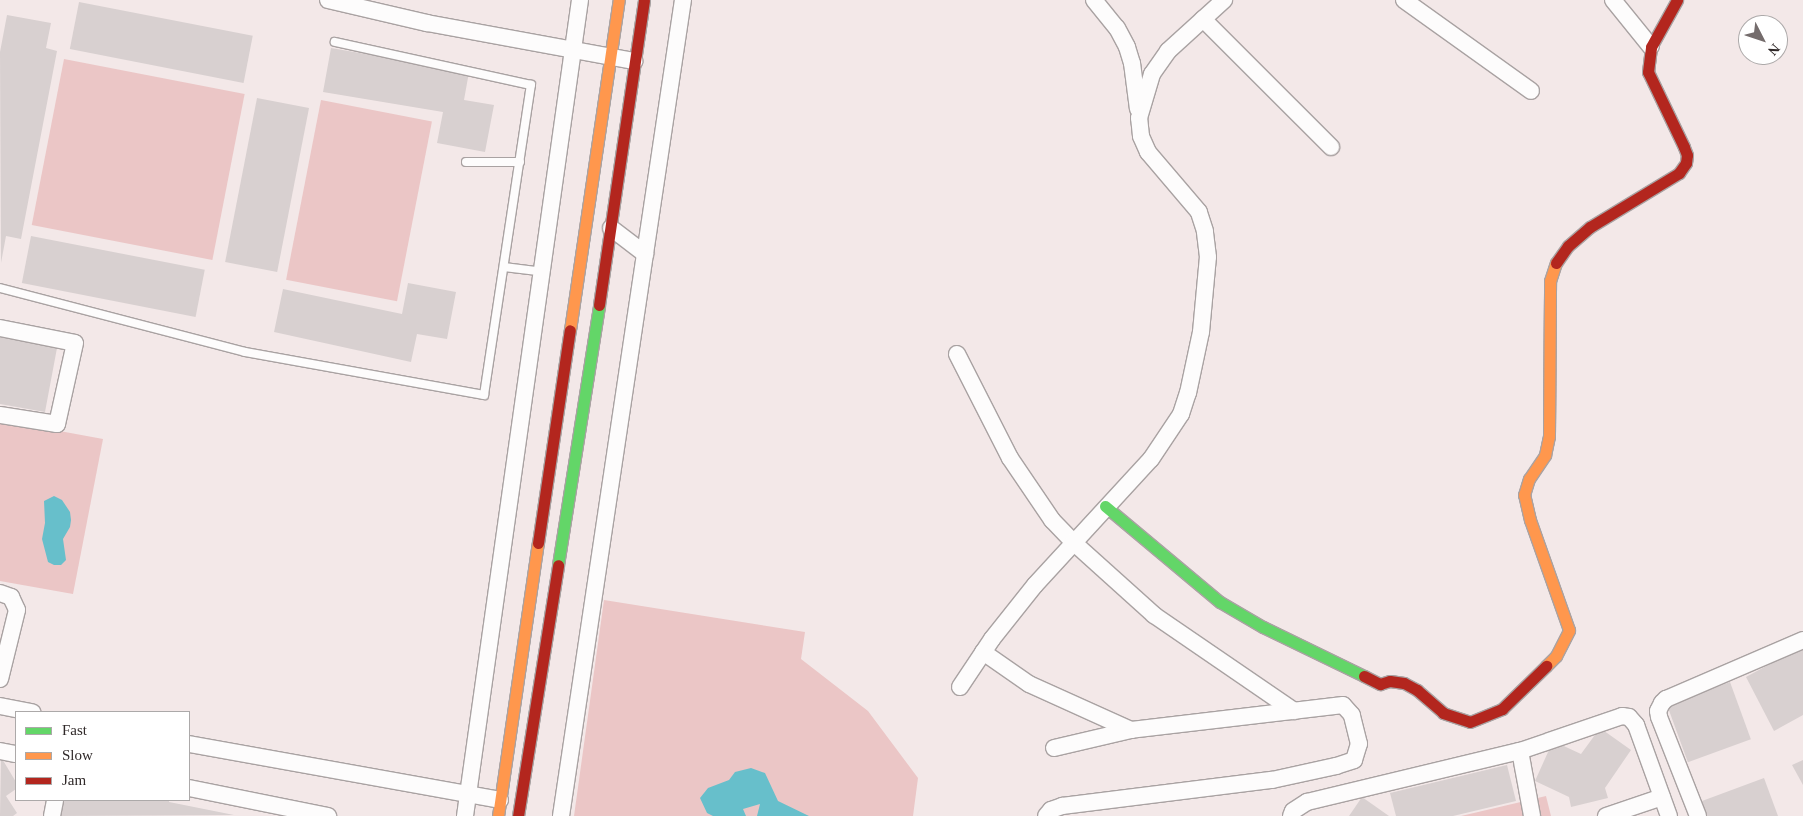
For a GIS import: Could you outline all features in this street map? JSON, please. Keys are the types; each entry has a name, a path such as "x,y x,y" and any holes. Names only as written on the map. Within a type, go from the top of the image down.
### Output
{"street":[{"path":"328,0 427,23 635,61"},
{"path":"465,816 580,0"},
{"path":"190,744 468,796 499,808 619,0"},
{"path":"518,816 611,228 644,0"},
{"path":"561,816 638,249 683,0"},
{"path":"960,687 983,652 1035,585 1105,506 1151,459 1181,414 1201,332 1208,257 1205,231 1199,212 1148,152 1141,136 1132,63 1127,47 1116,28 1094,0"},
{"path":"1139,118 1152,74 1168,51 1224,0"},
{"path":"1404,0 1531,91"},
{"path":"1613,0 1651,47"},
{"path":"1105,506 1220,602 1263,627 1380,684 1404,683 1417,690 1444,712 1458,719 1470,722 1502,708 1556,656 1568,637 1569,630 1530,520 1524,494 1529,479 1545,455 1549,436 1550,281 1553,267 1568,246 1590,227 1678,173 1686,163 1687,155 1684,147 1648,72 1651,47 1677,0"},
{"path":"1204,19 1331,147"},
{"path":"611,228 638,249"},
{"path":"0,328 75,343 57,424 0,415"},
{"path":"957,354 1010,458 1052,520 1073,542 1154,615 1294,711"},
{"path":"0,593 11,597 17,610 0,679"},
{"path":"1698,816 1658,711 1662,703 1666,699 1803,640"},
{"path":"983,652 1029,684 1130,730"},
{"path":"1046,816 1051,810 1062,806 1272,780 1336,766 1354,760 1359,744 1352,715 1343,705 1130,730 1054,748"},
{"path":"0,706 27,711"},
{"path":"1291,816 1293,811 1307,802 1520,751 1622,716 1629,717 1636,725 1669,816"},
{"path":"0,751 15,754"},
{"path":"1520,751 1532,816"},
{"path":"190,788 328,816"},
{"path":"1606,816 1662,797"},
{"path":"52,816 55,801"}],"lane":[{"path":"0,288 246,352 484,395 531,85 335,42"},
{"path":"466,162 520,162"},
{"path":"504,267 542,272"}],"shaded area":[{"path":"64,59 245,94 212,260 32,225"},
{"path":"321,100 432,122 397,301 286,280"},
{"path":"0,420 103,439 73,594 0,581"},
{"path":"604,600 805,632 801,659 868,711 918,778 913,816 574,816"},
{"path":"1546,796 1551,816 1461,816"}],"water":[{"path":"54,496 62,500 70,512 71,520 70,527 63,539 66,560 61,565 54,565 48,562 42,539 45,523 44,501"},
{"path":"751,768 765,773 778,801 809,816 757,816 760,804 743,809 746,816 713,816 707,813 700,798 708,788 729,780 735,772"}],"building":[{"path":"79,2 253,36 244,83 70,49"},
{"path":"7,15 51,23 46,48 57,51 21,239 6,236 1,263 0,52"},
{"path":"331,48 469,72 464,100 494,105 485,152 437,143 443,112 323,92"},
{"path":"257,98 309,108 277,272 225,262"},
{"path":"31,236 205,270 196,317 22,283"},
{"path":"408,283 456,292 447,339 417,334 411,362 274,332 283,289 402,314"},
{"path":"0,337 57,348 45,412 0,404"},
{"path":"1803,646 1803,715 1774,731 1746,677"},
{"path":"1730,682 1751,739 1688,762 1667,705"},
{"path":"1600,728 1631,750 1605,788 1608,798 1571,807 1569,797 1535,781 1553,741 1581,754"},
{"path":"1,757 15,780 15,790 6,796 17,813 13,816 0,816"},
{"path":"1803,760 1803,785 1792,765"},
{"path":"1507,765 1516,801 1453,816 1396,816 1390,793"},
{"path":"1764,778 1778,816 1707,816 1702,801"},
{"path":"1362,797 1389,816 1349,816"},
{"path":"61,801 169,801 234,815 57,816"}],"traffic: fast":[{"path":"558,565 599,305"},
{"path":"1105,506 1220,602 1263,627 1364,676"}],"traffic: slow":[{"path":"570,330 619,0"},
{"path":"1546,666 1556,656 1569,630 1530,520 1524,495 1529,479 1545,455 1549,436 1550,281 1556,263"},
{"path":"498,816 538,543"}],"traffic: jam":[{"path":"599,305 644,0"},
{"path":"1556,263 1568,246 1590,227 1679,173 1686,163 1687,155 1684,147 1648,72 1651,47 1677,0"},
{"path":"538,543 570,330"},
{"path":"518,816 558,565"},
{"path":"1364,676 1380,684 1390,681 1404,683 1417,690 1443,713 1470,722 1502,709 1546,666"}]}
